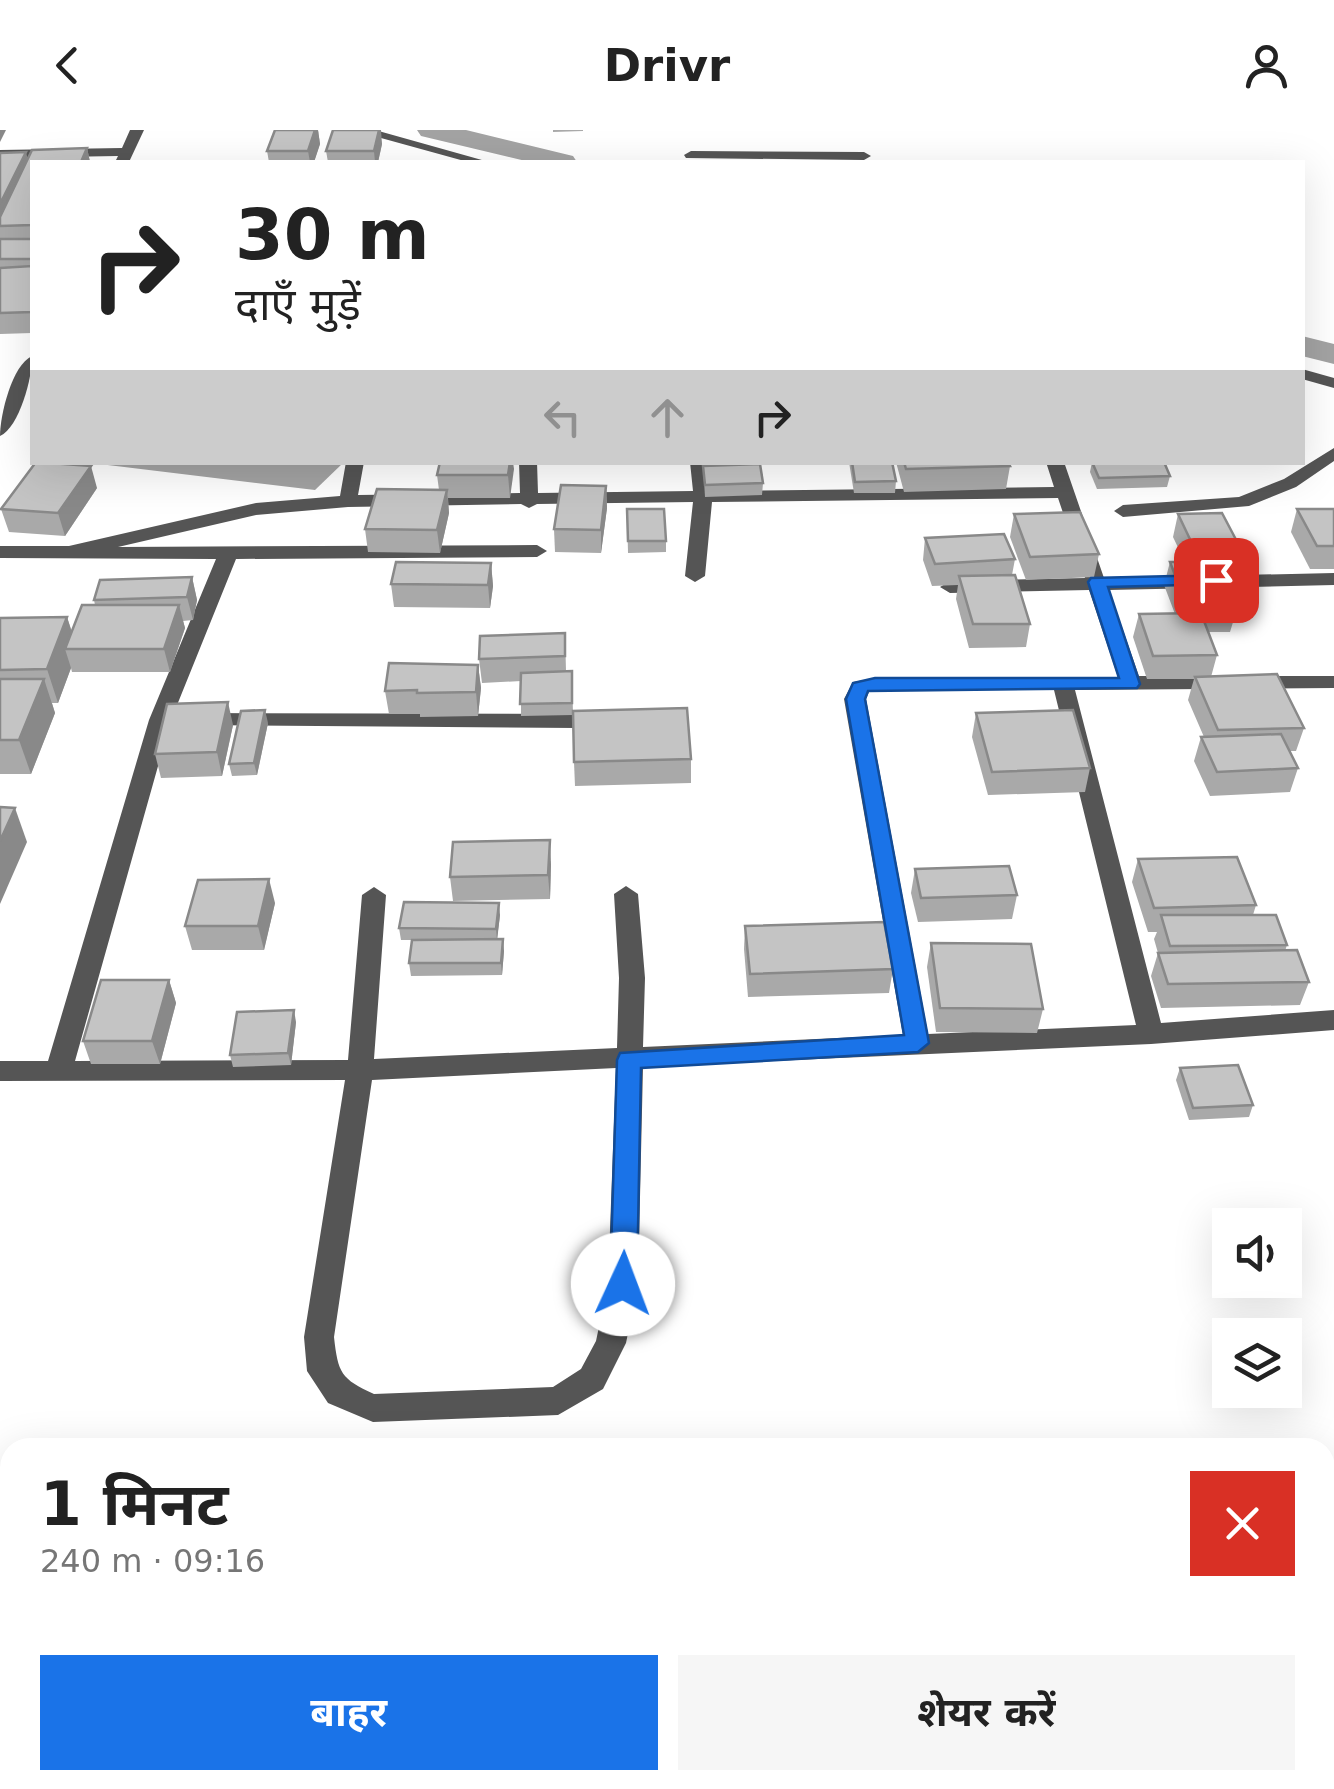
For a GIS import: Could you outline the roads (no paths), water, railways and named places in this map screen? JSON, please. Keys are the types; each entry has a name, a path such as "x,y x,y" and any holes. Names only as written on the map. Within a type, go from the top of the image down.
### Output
{"street":[{"path":"0,154 124,158 137,130"},
{"path":"360,130 474,160"},
{"path":"690,154 863,154"},
{"path":"0,431 9,391 30,364"},
{"path":"1305,375 1334,383"},
{"path":"1123,512 1242,502 1290,484 1334,453"},
{"path":"348,501 355,465"},
{"path":"528,465 529,502"},
{"path":"696,576 703,498 699,465"},
{"path":"1056,465 1130,684"},
{"path":"70,552 256,510 348,501 529,502 1066,492"},
{"path":"0,552 370,556 538,551"},
{"path":"58,1072 160,720 228,552"},
{"path":"950,587 1334,579"},
{"path":"918,1043 855,699 860,688 875,684 1334,682"},
{"path":"1063,684 1151,1034"},
{"path":"160,720 577,721"},
{"path":"374,895 360,1070 320,1337 322,1370 339,1393 373,1408 558,1401 592,1379 611,1343 623,1284 632,978 626,894"},
{"path":"0,1071 360,1070 629,1060 1151,1034 1334,1020"}],"waterway":[{"path":"431,130 555,160"},
{"path":"1305,347 1334,354"}]}
